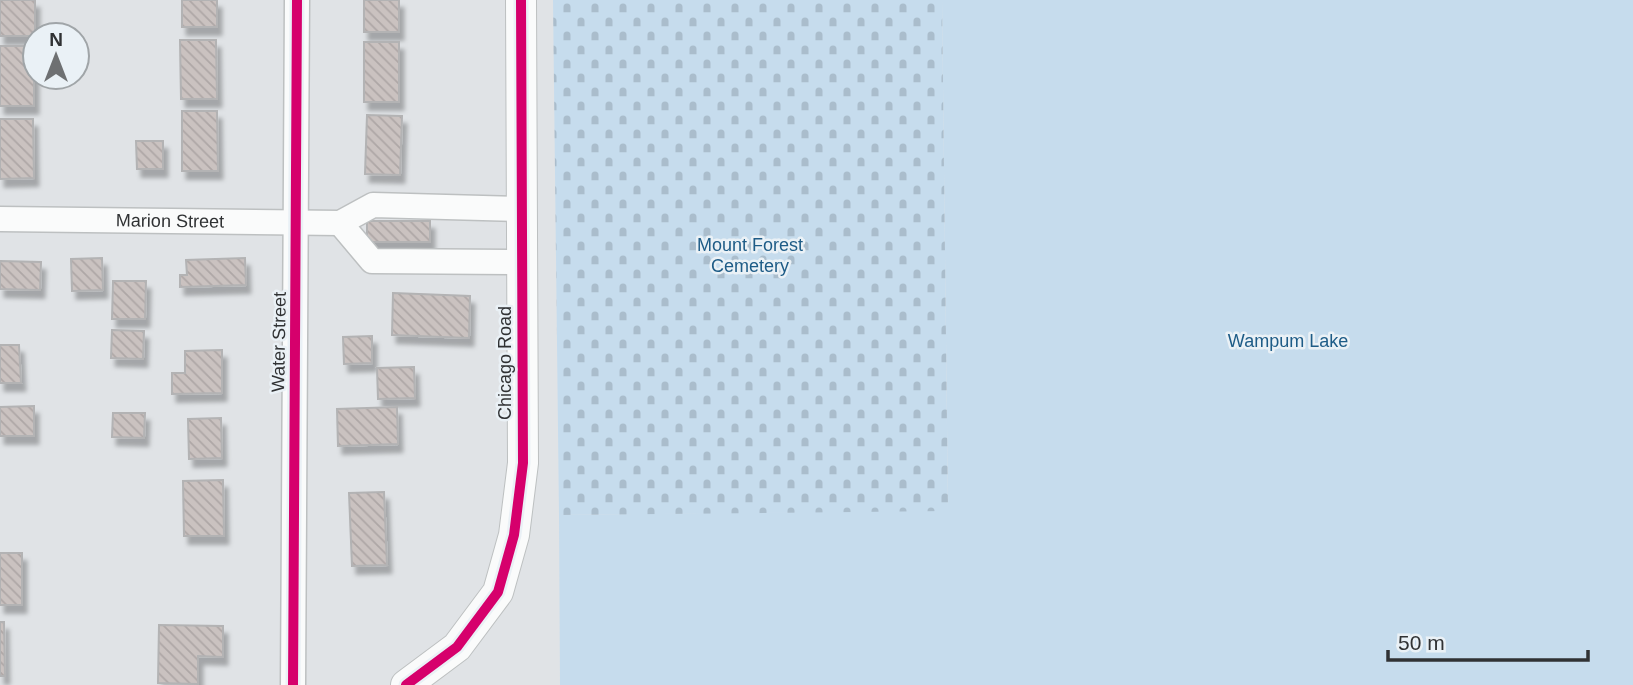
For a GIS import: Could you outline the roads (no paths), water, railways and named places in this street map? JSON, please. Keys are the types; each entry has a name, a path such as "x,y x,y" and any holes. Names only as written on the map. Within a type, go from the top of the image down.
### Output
{"street":[{"name":"Water Street","path":"293,685 297,0"},
{"name":"Chicago Road","path":"406,685 457,647 498,592 511,547 523,463 521,0"},
{"path":"522,209 373,205 340,223 372,261 522,262"},
{"name":"Marion Street","path":"0,219 340,223"}],"park label":[{"name":"Mount Forest Cemetery","path":"750,255"},
{"name":"Wampum Lake","path":"1288,341"}]}
